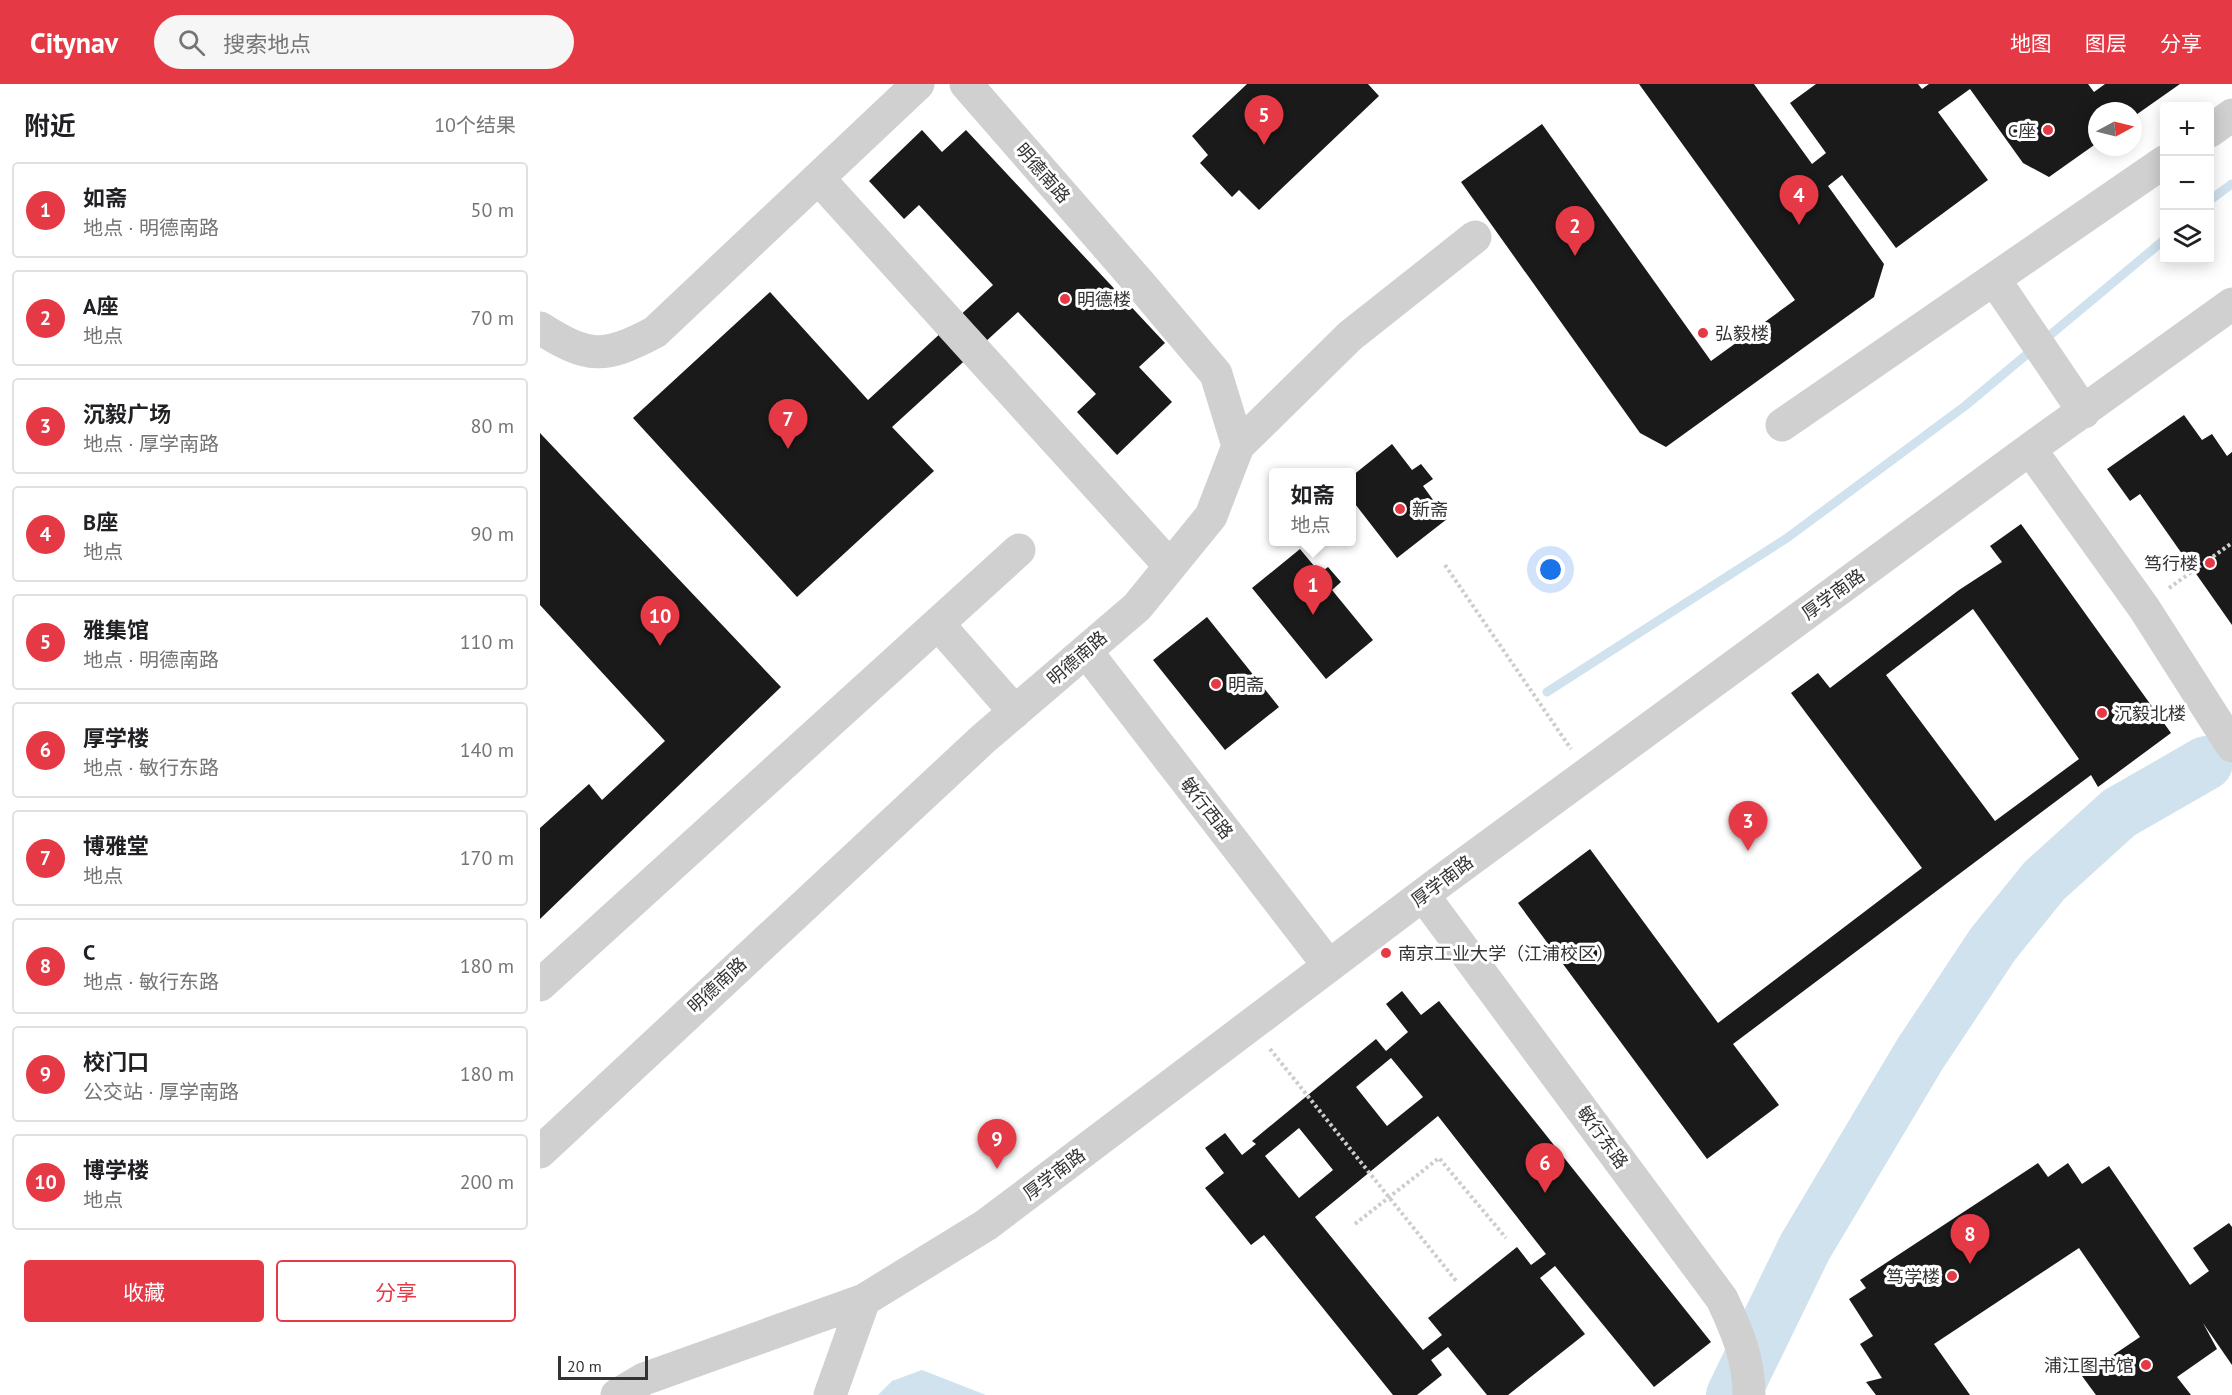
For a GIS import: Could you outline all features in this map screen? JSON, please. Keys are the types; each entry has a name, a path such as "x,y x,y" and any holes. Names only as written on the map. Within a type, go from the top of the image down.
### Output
{"street":[{"path":"540,328 564,343 590,353 614,351 655,332 918,84"},
{"name":"明德南路","path":"542,1145 1015,712 1137,607 1210,516 1238,446 1216,374 1142,285 966,84"},
{"path":"2214,128 2232,115"},
{"path":"1782,424 2001,290 2160,165"},
{"path":"819,178 1170,566"},
{"path":"1238,446 1350,336 1475,237"},
{"path":"2001,290 2084,412"},
{"name":"厚学南路","path":"618,1395 644,1379 864,1300 986,1225 1423,895 2030,449 2232,304"},
{"path":"2030,449 2144,608 2232,746"},
{"path":"540,985 1019,550"},
{"path":"938,624 1015,712"},
{"name":"敏行西路","path":"1086,651 1329,966"},
{"name":"敏行东路","path":"1423,895 1722,1299 1744,1350 1749,1395"},
{"path":"830,1395 864,1300"}],"path":[{"path":"2144,608 2232,543"},
{"path":"1445,565 1550,716"},
{"path":"1251,1025 1457,1282"},
{"path":"1355,1224 1439,1158 1506,1238"}],"water":[{"path":"922,1370 986,1395 878,1395 892,1381"}],"building":[{"path":"1247,84 1368,84 1379,96 1259,210 1239,190 1232,197 1200,163 1208,155 1192,136"},
{"path":"1639,84 1754,84 1812,164 1826,153 1790,103 1816,84 1918,84 1922,89 1929,84 2088,84 2094,92 2105,84 2180,84 2142,111 2142,102 2088,102 2088,149 2049,177 2023,163 1970,89 1938,112 1988,180 1896,248 1842,175 1828,186 1884,264 1874,297 1666,447 1640,433 1461,182 1542,124 1711,361 1795,300"},
{"path":"922,130 942,152 966,130 1165,343 1139,367 1172,402 1117,455 1077,412 1096,394 1018,312 892,427 934,471 797,597 633,418 770,292 868,400 993,285 919,205 904,219 869,181"},
{"name":"笃行楼","path":"2184,415 2202,440 2212,434 2227,456 2232,452 2232,625 2140,494 2130,501 2107,469"},
{"path":"540,433 781,687 540,919 540,828 589,784 602,800 665,741 540,605"},
{"name":"新斋","path":"1392,444 1412,470 1421,464 1433,479 1423,486 1447,519 1397,558 1356,505 1356,473"},
{"path":"2021,524 2171,733 2098,787 2091,775 1733,1044 1779,1105 1707,1159 1518,903 1590,849 1718,1023 1922,868 1791,693 1818,673 1830,688 1959,590 2002,562 1990,546","holes":["1973,609 2079,759 1995,821 1886,675"]},
{"path":"1300,549 1320,573 1328,567 1341,582 1332,590 1373,640 1326,679 1252,588"},
{"name":"明斋","path":"1207,617 1279,707 1225,750 1153,660"},
{"path":"1402,991 1421,1015 1439,1001 1711,1342 1654,1387 1555,1266 1540,1278 1585,1334 1508,1395 1487,1395 1448,1347 1431,1360 1442,1375 1417,1395 1393,1395 1264,1235 1251,1245 1205,1188 1224,1173 1205,1148 1225,1133 1242,1155 1256,1144 1252,1141 1376,1039 1386,1051 1408,1032 1386,1004","holes":["1391,1058 1423,1097 1387,1126 1356,1087","1438,1116 1546,1254 1531,1265 1517,1247 1428,1318 1442,1335 1423,1350 1315,1217","1299,1128 1333,1170 1299,1198 1265,1156"]},
{"name":"笃学楼","path":"2038,1163 2048,1177 2068,1163 2082,1184 2109,1166 2190,1285 2209,1271 2193,1248 2229,1223 2232,1227 2232,1365 2203,1323 2217,1349 2177,1377 2191,1395 2096,1395 2082,1376 2140,1337 2079,1248 1934,1344 1970,1395 1876,1395 1866,1382 1882,1378 1860,1344 1873,1336 1849,1299 1866,1288 1860,1280"}],"waterway":[{"path":"2214,197 2232,184"},
{"path":"1547,692 1787,538 1965,406 2160,243"},
{"path":"1733,1395 1805,1247 1920,1054 1993,944 2044,881 2119,813 2206,763"}],"place":[{"name":"C座","path":"2048,130"},
{"name":"雅集馆","path":"1264,145"},
{"name":"B座","path":"1799,225"},
{"name":"A座","path":"1575,256"},
{"name":"明德楼","path":"1065,299"},
{"name":"弘毅楼","path":"1703,333"},
{"name":"博雅堂","path":"788,449"},
{"name":"新斋","path":"1400,509"},
{"name":"笃行楼","path":"2210,563"},
{"name":"如斋","path":"1313,615"},
{"name":"博学楼","path":"660,646"},
{"name":"明斋","path":"1216,684"},
{"name":"沉毅北楼","path":"2102,713"},
{"name":"沉毅广场","path":"1748,851"},
{"name":"南京工业大学（江浦校区）","path":"1386,953"},
{"name":"校门口","path":"997,1169"},
{"name":"厚学楼","path":"1545,1193"},
{"name":"C","path":"1970,1264"},
{"name":"笃学楼","path":"1952,1276"},
{"name":"浦江图书馆","path":"2146,1365"}]}
